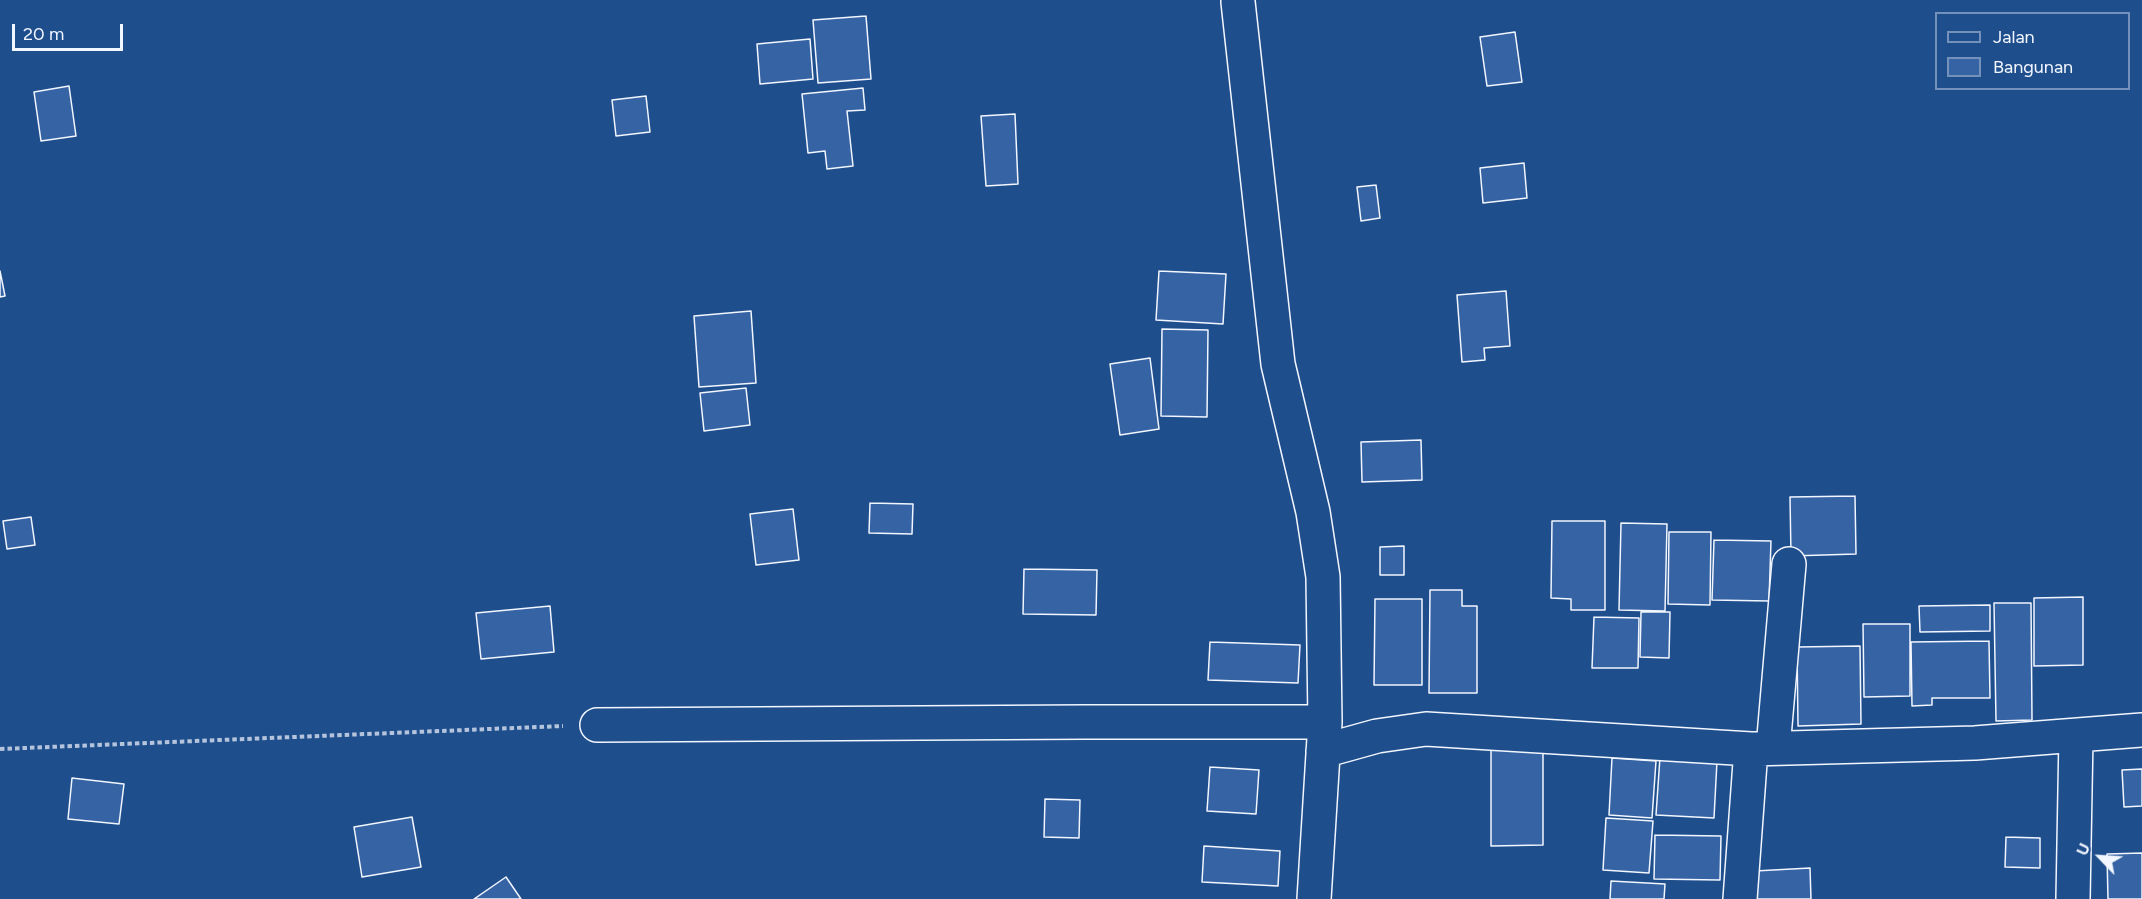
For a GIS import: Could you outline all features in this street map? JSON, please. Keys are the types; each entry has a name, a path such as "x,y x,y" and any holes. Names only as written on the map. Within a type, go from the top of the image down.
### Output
{"street":[{"path":"1238,2 1278,364 1313,512 1323,577 1324,737 1314,899"},
{"path":"1740,899 1789,564"},
{"path":"597,725 1073,722 1324,737 1377,736 1426,729 1762,748 1975,743 2142,730"},
{"path":"2073,899 2076,736"}],"path":[{"path":"0,749 597,725"}],"building":[{"path":"866,16 871,79 818,83 813,20"},
{"path":"1515,32 1522,82 1487,86 1480,37"},
{"path":"810,39 813,79 760,84 757,44"},
{"path":"69,86 76,136 41,141 34,92"},
{"path":"863,88 865,110 847,111 853,166 827,169 825,151 808,153 802,94"},
{"path":"646,96 650,132 616,136 612,100"},
{"path":"1015,114 1018,184 986,186 981,116"},
{"path":"1524,163 1527,198 1483,203 1480,168"},
{"path":"1376,185 1380,218 1361,221 1357,187"},
{"path":"0,271 5,296 0,297"},
{"path":"1159,271 1226,274 1223,324 1156,320"},
{"path":"1506,291 1510,346 1484,348 1485,360 1462,362 1457,295"},
{"path":"751,311 756,383 699,387 694,316"},
{"path":"1162,329 1208,330 1207,417 1161,416"},
{"path":"1150,358 1159,429 1120,435 1110,364"},
{"path":"746,388 750,425 704,431 700,393"},
{"path":"1421,440 1422,480 1362,482 1361,442"},
{"path":"1855,496 1856,554 1791,556 1790,497"},
{"path":"870,503 913,504 912,534 869,533"},
{"path":"793,509 799,560 756,565 750,514"},
{"path":"31,517 35,545 7,549 3,521"},
{"path":"1552,521 1605,521 1605,610 1571,610 1571,599 1551,598"},
{"path":"1621,523 1667,524 1665,611 1619,610"},
{"path":"1669,532 1711,532 1710,605 1668,604"},
{"path":"1714,540 1771,541 1769,601 1712,600"},
{"path":"1404,546 1404,575 1380,575 1380,547"},
{"path":"1024,569 1097,570 1096,615 1023,614"},
{"path":"1430,590 1462,590 1462,606 1477,606 1477,693 1429,693"},
{"path":"2083,597 2083,665 2034,666 2034,598"},
{"path":"1375,599 1422,599 1422,685 1374,685"},
{"path":"1994,603 2031,603 2032,720 1996,721"},
{"path":"1990,605 1990,631 1920,632 1919,606"},
{"path":"550,606 554,652 481,659 476,613"},
{"path":"1641,612 1670,612 1669,658 1640,657"},
{"path":"1594,617 1639,618 1638,668 1592,668"},
{"path":"1863,624 1910,624 1910,696 1864,697"},
{"path":"1989,641 1990,698 1932,698 1932,705 1912,706 1911,642"},
{"path":"1210,642 1300,645 1298,683 1208,680"},
{"path":"1860,646 1861,724 1798,726 1797,647"},
{"path":"1491,750 1543,750 1543,845 1491,846"},
{"path":"1660,757 1717,761 1714,818 1656,815"},
{"path":"1612,758 1656,761 1652,818 1609,815"},
{"path":"1210,767 1259,770 1256,814 1207,811"},
{"path":"2142,769 2142,806 2124,807 2122,770"},
{"path":"72,778 124,784 119,824 68,819"},
{"path":"1045,799 1080,800 1079,838 1044,837"},
{"path":"412,817 421,867 362,877 354,827"},
{"path":"1606,818 1653,821 1649,873 1603,870"},
{"path":"1655,835 1721,836 1720,880 1654,879"},
{"path":"2006,837 2040,838 2040,868 2005,867"},
{"path":"1204,846 1280,851 1278,886 1202,882"},
{"path":"2142,853 2142,899 2108,899 2107,854"},
{"path":"1810,868 1811,899 1757,899 1755,871"},
{"path":"506,877 521,899 474,899"},
{"path":"1611,881 1665,884 1664,899 1610,899"}]}
